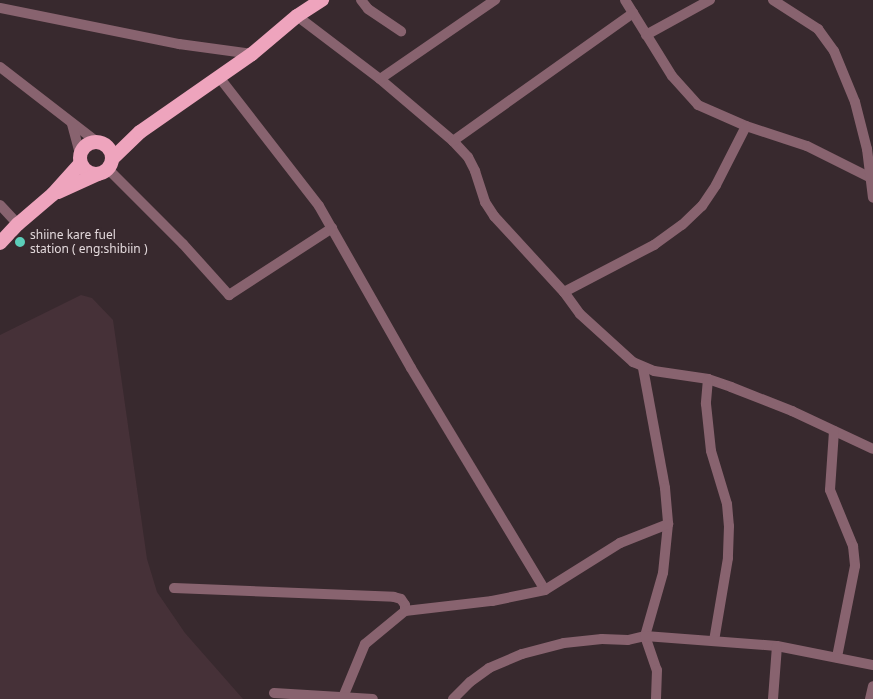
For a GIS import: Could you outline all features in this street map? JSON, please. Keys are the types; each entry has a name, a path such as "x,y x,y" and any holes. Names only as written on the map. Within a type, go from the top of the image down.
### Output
{"highway":[{"path":"53,194 106,168 140,132 252,54 297,16 322,0"},
{"path":"0,243 18,224 53,194 80,159 88,143 100,142 140,132"},
{"path":"100,142 109,149 106,168"},
{"path":"80,159 87,172 106,168"}],"street":[{"path":"361,0 368,9 401,31"},
{"path":"380,79 495,0"},
{"path":"625,0 672,76 692,99 711,112 746,126 807,146 872,178"},
{"path":"646,35 710,0"},
{"path":"773,0 818,29 834,51 855,102 867,149 873,198"},
{"path":"0,8 179,44 252,54"},
{"path":"453,141 633,13"},
{"path":"297,16 380,79 453,141 468,157 475,171 485,202 494,216 564,292 580,314 622,353 643,368 708,380 792,411 873,449"},
{"path":"0,67 72,124 100,142"},
{"path":"219,77 319,206 411,368 545,590"},
{"path":"72,124 80,159"},
{"path":"564,292 654,245 682,225 702,206 716,185 746,126"},
{"path":"106,168 183,244 229,295 332,228"},
{"path":"0,205 18,224"},
{"path":"643,368 665,488 668,524 663,574 645,636 657,670 656,699"},
{"path":"708,380 706,404 711,451 727,504 729,526 728,558 714,641"},
{"path":"834,431 830,490 853,546 855,566 838,656"},
{"path":"343,697 365,644 380,629 405,611 492,601 545,590 620,543 668,524"},
{"path":"174,588 394,597 401,600 405,605 405,611"},
{"path":"453,699 470,682 489,668 522,654 564,643 602,639 628,640 645,636 777,646 838,656 873,665"},
{"path":"772,699 777,646"},
{"path":"870,699 873,686"},
{"path":"274,693 373,699"}],"shaded area":[{"path":"81,295 92,298 113,320 147,559 157,592 185,633 243,699 0,699 0,335"}],"place":[{"name":"shiine kare fuel station ( eng:shibiin )","path":"20,242"}]}
